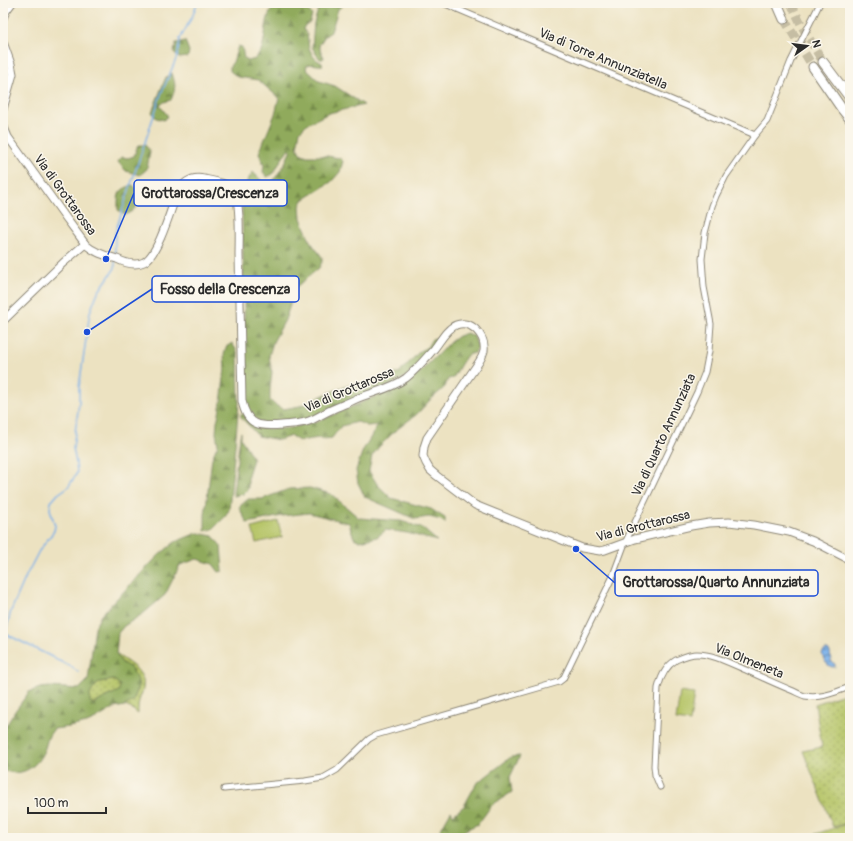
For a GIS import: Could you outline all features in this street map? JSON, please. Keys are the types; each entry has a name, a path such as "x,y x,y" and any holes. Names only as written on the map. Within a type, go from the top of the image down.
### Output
{"highway":[{"path":"777,3 784,19"},
{"path":"823,62 850,98"},
{"path":"813,67 850,119"}],"street":[{"path":"3,18 12,3"},
{"name":"Via di Torre Annunziatella","path":"443,3 755,135"},
{"name":"Via di Quarto Annunziata","path":"224,789 305,782 323,778 337,770 369,739 376,735 563,680 612,578 625,543 697,392 705,372 709,351 711,324 702,268 705,233 712,206 726,176 755,135 767,121 791,61 820,3"},
{"path":"3,42 13,74 3,109"},
{"name":"Via di Grottarossa","path":"3,125 8,137 85,244 91,249 122,261 133,264 140,263 145,261 150,256 160,239 177,193 185,183 192,179 200,178 227,185 232,188 235,192 237,200 239,230 242,401 246,415 260,425 270,426 296,424 309,421 369,394 390,388 406,378 422,363 448,331 455,325 467,324 475,328 480,335 484,350 479,362 427,438 423,456 430,470 475,505 582,548 600,551 635,539 691,526 729,522 789,532 813,541 850,560"},
{"path":"3,321 63,263 85,244"},
{"name":"Via Olmeneta","path":"660,787 655,775 654,766 658,688 661,677 669,666 675,661 686,656 700,654 712,657 728,662 804,696 820,697 850,687"}],"green space":[{"path":"278,3 308,10 312,15 310,22 305,25 303,29 307,34 309,48 313,56 323,65 309,64 307,65 306,69 319,81 335,86 364,105 329,113 307,124 300,131 297,147 300,153 307,156 327,156 340,158 343,161 340,172 331,182 303,200 300,206 301,218 310,241 322,257 322,262 319,268 296,287 285,320 273,342 269,356 272,372 270,400 275,405 283,409 300,406 330,392 353,384 371,383 400,372 419,352 427,347 432,339 437,339 426,356 408,375 391,385 291,425 269,425 258,421 251,416 248,410 246,399 242,196 237,185 247,188 247,181 253,172 261,180 261,194 264,199 268,196 269,187 284,165 291,150 289,148 273,174 267,177 263,172 264,165 259,153 275,114 279,98 258,80 238,77 230,71 230,66 233,62 238,46 242,47 244,58 248,61 255,59 259,54 264,42 268,17 273,7"},
{"path":"320,3 342,3 341,7 338,9 331,32 325,36 319,45 324,57 323,59 320,59 312,47 314,23"},
{"path":"185,41 189,51 188,57 179,58 174,52 176,43"},
{"path":"172,73 175,86 173,96 171,100 164,102 160,106 168,116 164,120 156,118 152,112 166,77"},
{"path":"138,145 145,145 150,151 147,169 140,175 126,171 118,162 121,157 128,158 134,156"},
{"path":"133,185 138,190 141,199 131,212 125,215 118,210 119,196 121,191"},
{"path":"467,333 474,336 478,348 474,353 467,355 453,378 448,379 445,387 378,448 372,456 369,471 377,484 391,498 431,509 445,518 445,523 441,520 429,517 415,519 365,497 358,483 356,470 363,450 378,425 367,426 358,422 341,426 332,438 299,441 291,436 279,440 258,436 241,417 241,414 244,414 260,428 276,429 291,428 321,420 400,386 418,374 450,342 458,336"},
{"path":"232,343 238,353 239,403 229,510 225,517 213,529 205,531 205,515 212,458 218,444 216,433 225,368 224,355 226,347"},
{"path":"241,432 241,439 253,459 248,475 248,489 243,494 234,496 233,493"},
{"path":"310,488 331,494 359,518 401,521 422,528 437,541 407,533 386,530 377,537 360,541 354,538 349,523 309,513 282,516 247,523 239,507 248,499 262,499 289,489"},
{"path":"278,521 282,537 256,543 252,528"},
{"path":"197,533 213,536 221,546 223,571 219,572 213,564 197,559 180,565 165,595 144,613 124,626 118,633 116,654 122,663 131,668 137,678 139,686 133,701 125,706 114,708 87,723 54,729 49,736 43,753 34,765 21,772 15,773 3,771 3,731 29,692 40,688 50,687 79,689 88,680 95,627 101,615 159,555 175,542","holes":["114,680 120,685 119,691 94,704 90,702 90,695 99,682"]},
{"path":"116,654 136,668 142,677 143,690 139,702 138,714 125,706 133,700 139,686 131,668 122,663"},
{"path":"114,680 120,685 120,691 94,704 89,702 89,695 99,682"},
{"path":"680,692 694,694 690,722 676,720"},
{"path":"850,692 850,822 833,827 803,751 822,747 815,704"},
{"path":"520,756 510,777 512,792 492,805 478,824 465,830 459,838 436,838 451,811 453,815 464,806 476,784 511,757"},
{"path":"850,823 850,838 803,838"}],"water":[{"path":"825,650 830,652 831,661 835,664 835,667 828,665 824,660 822,653"}],"waterway":[{"path":"115,256 115,233 123,208 161,94 177,57 180,39 193,15 197,3"},
{"path":"3,641 11,611 27,574 39,551 54,531 55,526 50,509 51,502 58,494 68,487 77,473 73,448 79,403 79,387 90,312 97,294 115,268 115,260"},
{"path":"6,634 70,666 78,672"}],"tunnel":[{"path":"791,3 803,28 823,62"},
{"path":"784,19 813,67"}],"place":[{"name":"Grottarossa/Crescenza","path":"106,259"},
{"name":"Fosso della Crescenza","path":"87,332"},
{"name":"Grottarossa/Quarto Annunziata","path":"576,549"}]}
